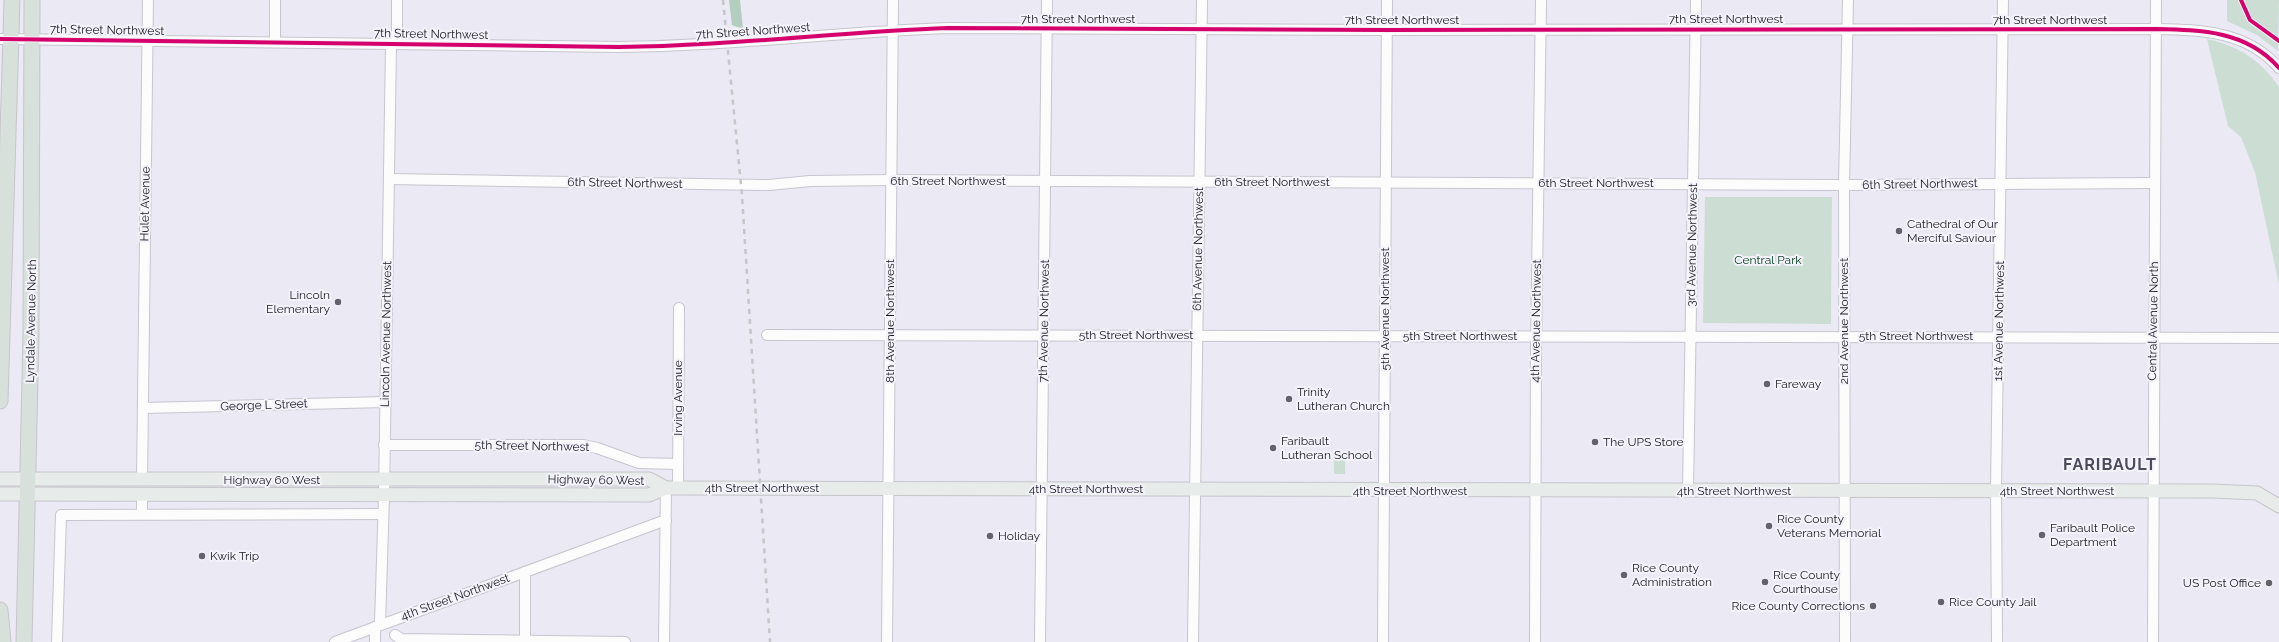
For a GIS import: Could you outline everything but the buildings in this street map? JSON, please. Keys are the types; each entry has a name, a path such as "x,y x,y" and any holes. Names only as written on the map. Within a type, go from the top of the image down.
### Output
{"highway":[{"path":"0,401 6,39 12,0"},
{"name":"Lyndale Avenue North","path":"24,642 26,478 31,334 32,0"},
{"path":"0,610 3,642"}],"main road":[{"name":"Highway 60 West","path":"0,479 649,479 672,488"},
{"name":"Highway 60 West","path":"0,494 384,496 648,495 672,488"},
{"name":"4th Street Northwest","path":"672,488 1384,491 2243,491 2257,494 2279,506"}],"street":[{"name":"Hulet Avenue","path":"142,480 148,0"},
{"path":"275,0 275,42"},
{"name":"Lincoln Avenue Northwest","path":"375,642 378,625 384,496 389,179 397,0"},
{"name":"8th Avenue Northwest","path":"887,642 893,0"},
{"name":"7th Avenue Northwest","path":"1040,642 1048,0"},
{"name":"6th Avenue Northwest","path":"1193,642 1202,0"},
{"name":"5th Avenue Northwest","path":"1383,642 1387,0"},
{"name":"4th Avenue Northwest","path":"1535,642 1536,335 1541,0"},
{"name":"3rd Avenue Northwest","path":"1688,490 1696,0"},
{"name":"2nd Avenue Northwest","path":"1845,642 1844,185 1848,0"},
{"name":"1st Avenue Northwest","path":"1997,642 1996,490 2002,0"},
{"name":"Central Avenue North","path":"2153,642 2153,338 2156,183 2156,0"},
{"name":"7th Street Northwest","path":"6,39 664,47 893,30 948,28 1201,30 1696,30 1848,28 2002,30 2156,29 2210,31 2236,38 2262,52 2279,68"},
{"name":"6th Street Northwest","path":"389,179 769,185 810,181 891,180 1844,185 2156,183"},
{"name":"Irving Avenue","path":"664,642 666,520 678,464 679,308"},
{"name":"5th Street Northwest","path":"767,334 1044,336 1536,335 2279,338"},
{"name":"George L Street","path":"143,408 385,402"},
{"name":"5th Street Northwest","path":"384,445 583,445 597,448 639,463 678,464"},
{"path":"142,495 142,514"},
{"path":"57,642 61,515 383,514"},
{"name":"4th Street Northwest","path":"335,642 666,520"},
{"path":"525,641 526,572"},
{"path":"395,635 401,638 625,642"}],"green space":[{"path":"729,0 740,0 743,29 732,25"},
{"path":"2227,0 2279,0 2278,51 2257,35 2227,21"},
{"path":"2207,39 2229,45 2257,62 2265,69 2279,87 2279,285 2255,172 2241,137 2228,126"},
{"name":"Central Park","path":"1705,197 1832,197 1831,324 1703,323"},
{"path":"1334,455 1345,455 1345,474 1334,474"}],"railway":[{"path":"723,0 742,195 770,642"}],"cycle path":[{"path":"2241,0 2250,20 2279,41"},
{"path":"0,39 619,47 742,42 948,28 1387,30 2156,29 2190,30 2223,35 2253,46 2279,68"}],"place":[{"name":"Cathedral of Our Merciful Saviour","path":"1899,231"},
{"name":"Lincoln Elementary","path":"338,302"},
{"name":"Fareway","path":"1767,384"},
{"name":"Trinity Lutheran Church","path":"1289,399"},
{"name":"The UPS Store","path":"1595,442"},
{"name":"Faribault Lutheran School","path":"1273,448"},
{"name":"Rice County Veterans Memorial","path":"1769,526"},
{"name":"Faribault Police Department","path":"2042,535"},
{"name":"Holiday","path":"990,536"},
{"name":"Kwik Trip","path":"202,556"},
{"name":"Rice County Administration","path":"1624,575"},
{"name":"Rice County Courthouse","path":"1765,582"},
{"name":"US Post Office","path":"2269,583"},
{"name":"Rice County Jail","path":"1941,602"},
{"name":"Rice County Corrections","path":"1873,606"}],"district":[{"name":"FARIBAULT","path":"2110,464"}]}
